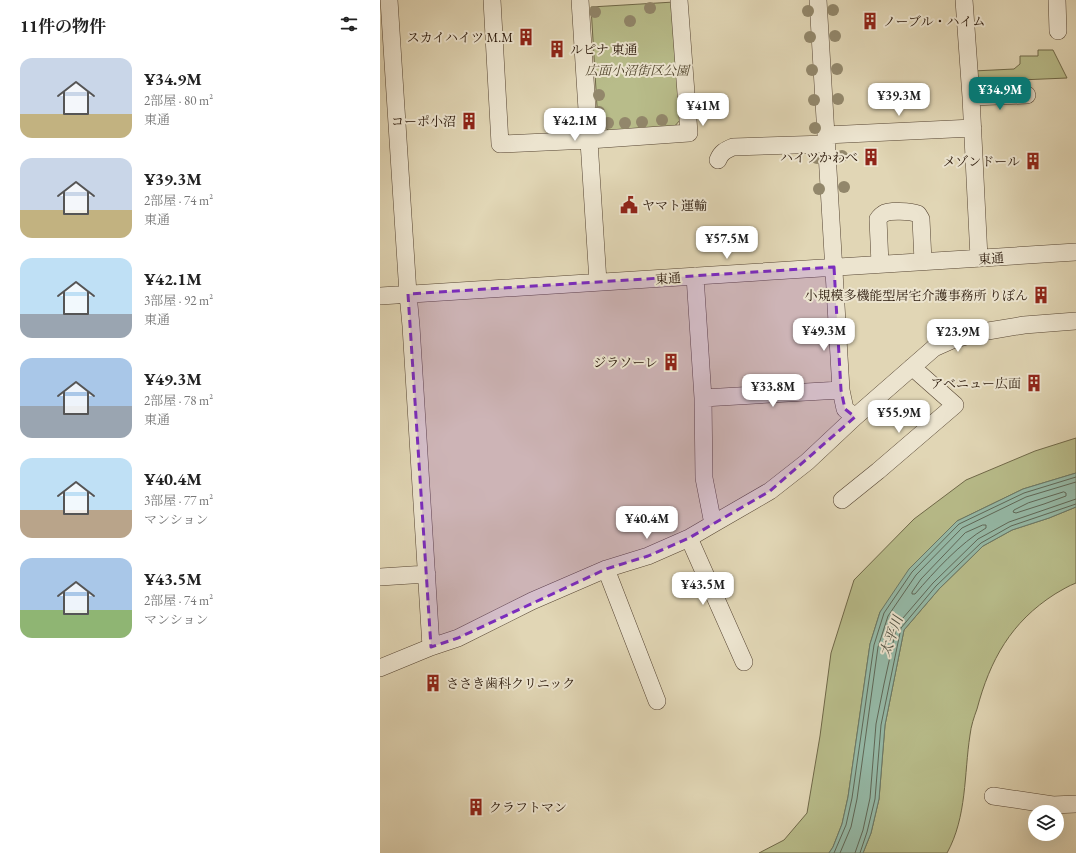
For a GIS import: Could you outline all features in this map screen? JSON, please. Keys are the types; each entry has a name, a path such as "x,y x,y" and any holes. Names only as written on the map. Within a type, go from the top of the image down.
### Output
{"street":[{"path":"389,0 408,294 412,326 428,574 431,647"},
{"path":"492,0 500,144 689,133 680,0"},
{"path":"580,0 598,282"},
{"path":"818,0 841,390 845,409 855,417"},
{"path":"964,0 973,128 979,258"},
{"path":"1057,0 1058,31"},
{"path":"971,97 1027,95"},
{"path":"718,160 724,151 733,147 973,128"},
{"path":"880,264 878,219 882,214 889,212 912,212 918,214 921,219 923,261"},
{"name":"東通","path":"380,296 1076,252"},
{"path":"695,276 704,398 704,478 713,524"},
{"path":"380,668 431,647 458,638 532,601 606,569 648,556 689,538 770,491 807,462 855,417 934,348 976,332 1076,321"},
{"path":"842,500 955,405 912,367"},
{"path":"704,398 841,390"},
{"path":"689,538 744,662"},
{"path":"606,569 656,701"},
{"path":"380,577 428,574"},
{"path":"993,796 1053,805 1076,804"}],"highlighted area":[{"path":"834,267 841,390 845,409 855,417 770,491 689,538 648,556 606,569 458,638 431,647 408,294"}],"green space":[{"name":"広面小沼街区公園","path":"674,2 681,119 673,128 611,132 598,123 591,7"},
{"path":"1038,50 1053,50 1067,78 973,82 973,71 1014,69 1020,64 1020,56 1038,56"},
{"path":"1076,438 1076,473 1023,489 957,521 880,612 870,644 848,797 842,824 829,853 759,853 784,840 807,813 820,736 831,653 854,580 914,519 966,480 1035,451"},
{"path":"1076,507 1076,583 1055,594 1026,617 1004,644 988,674 970,732 964,795 958,825 947,853 863,853 871,833 879,799 885,725 904,630 939,589 983,546 1012,530 1049,518"}],"water":[{"name":"太平川","path":"1076,473 1076,507 1049,518 1012,530 983,546 939,589 904,630 885,725 879,799 871,833 863,853 829,853 842,824 848,797 870,644 880,612 909,569 957,521 1023,489"}],"place":[{"name":"ノーブル・ハイム","path":"870,21"},
{"name":"スカイハイツ M.M","path":"526,37"},
{"name":"ルピナ 東通","path":"557,49"},
{"name":"コーポ小沼","path":"469,121"},
{"name":"ハイツかわべ","path":"871,157"},
{"name":"メゾンドール","path":"1033,161"},
{"name":"ヤマト運輸","path":"629,205"},
{"name":"小規模多機能型居宅介護事務所 りぼん","path":"1041,295"},
{"name":"ジラソーレ","path":"671,362"},
{"name":"アベニュー広面","path":"1034,383"},
{"name":"ささき歯科クリニック","path":"433,683"},
{"name":"クラフトマン","path":"476,807"}]}
